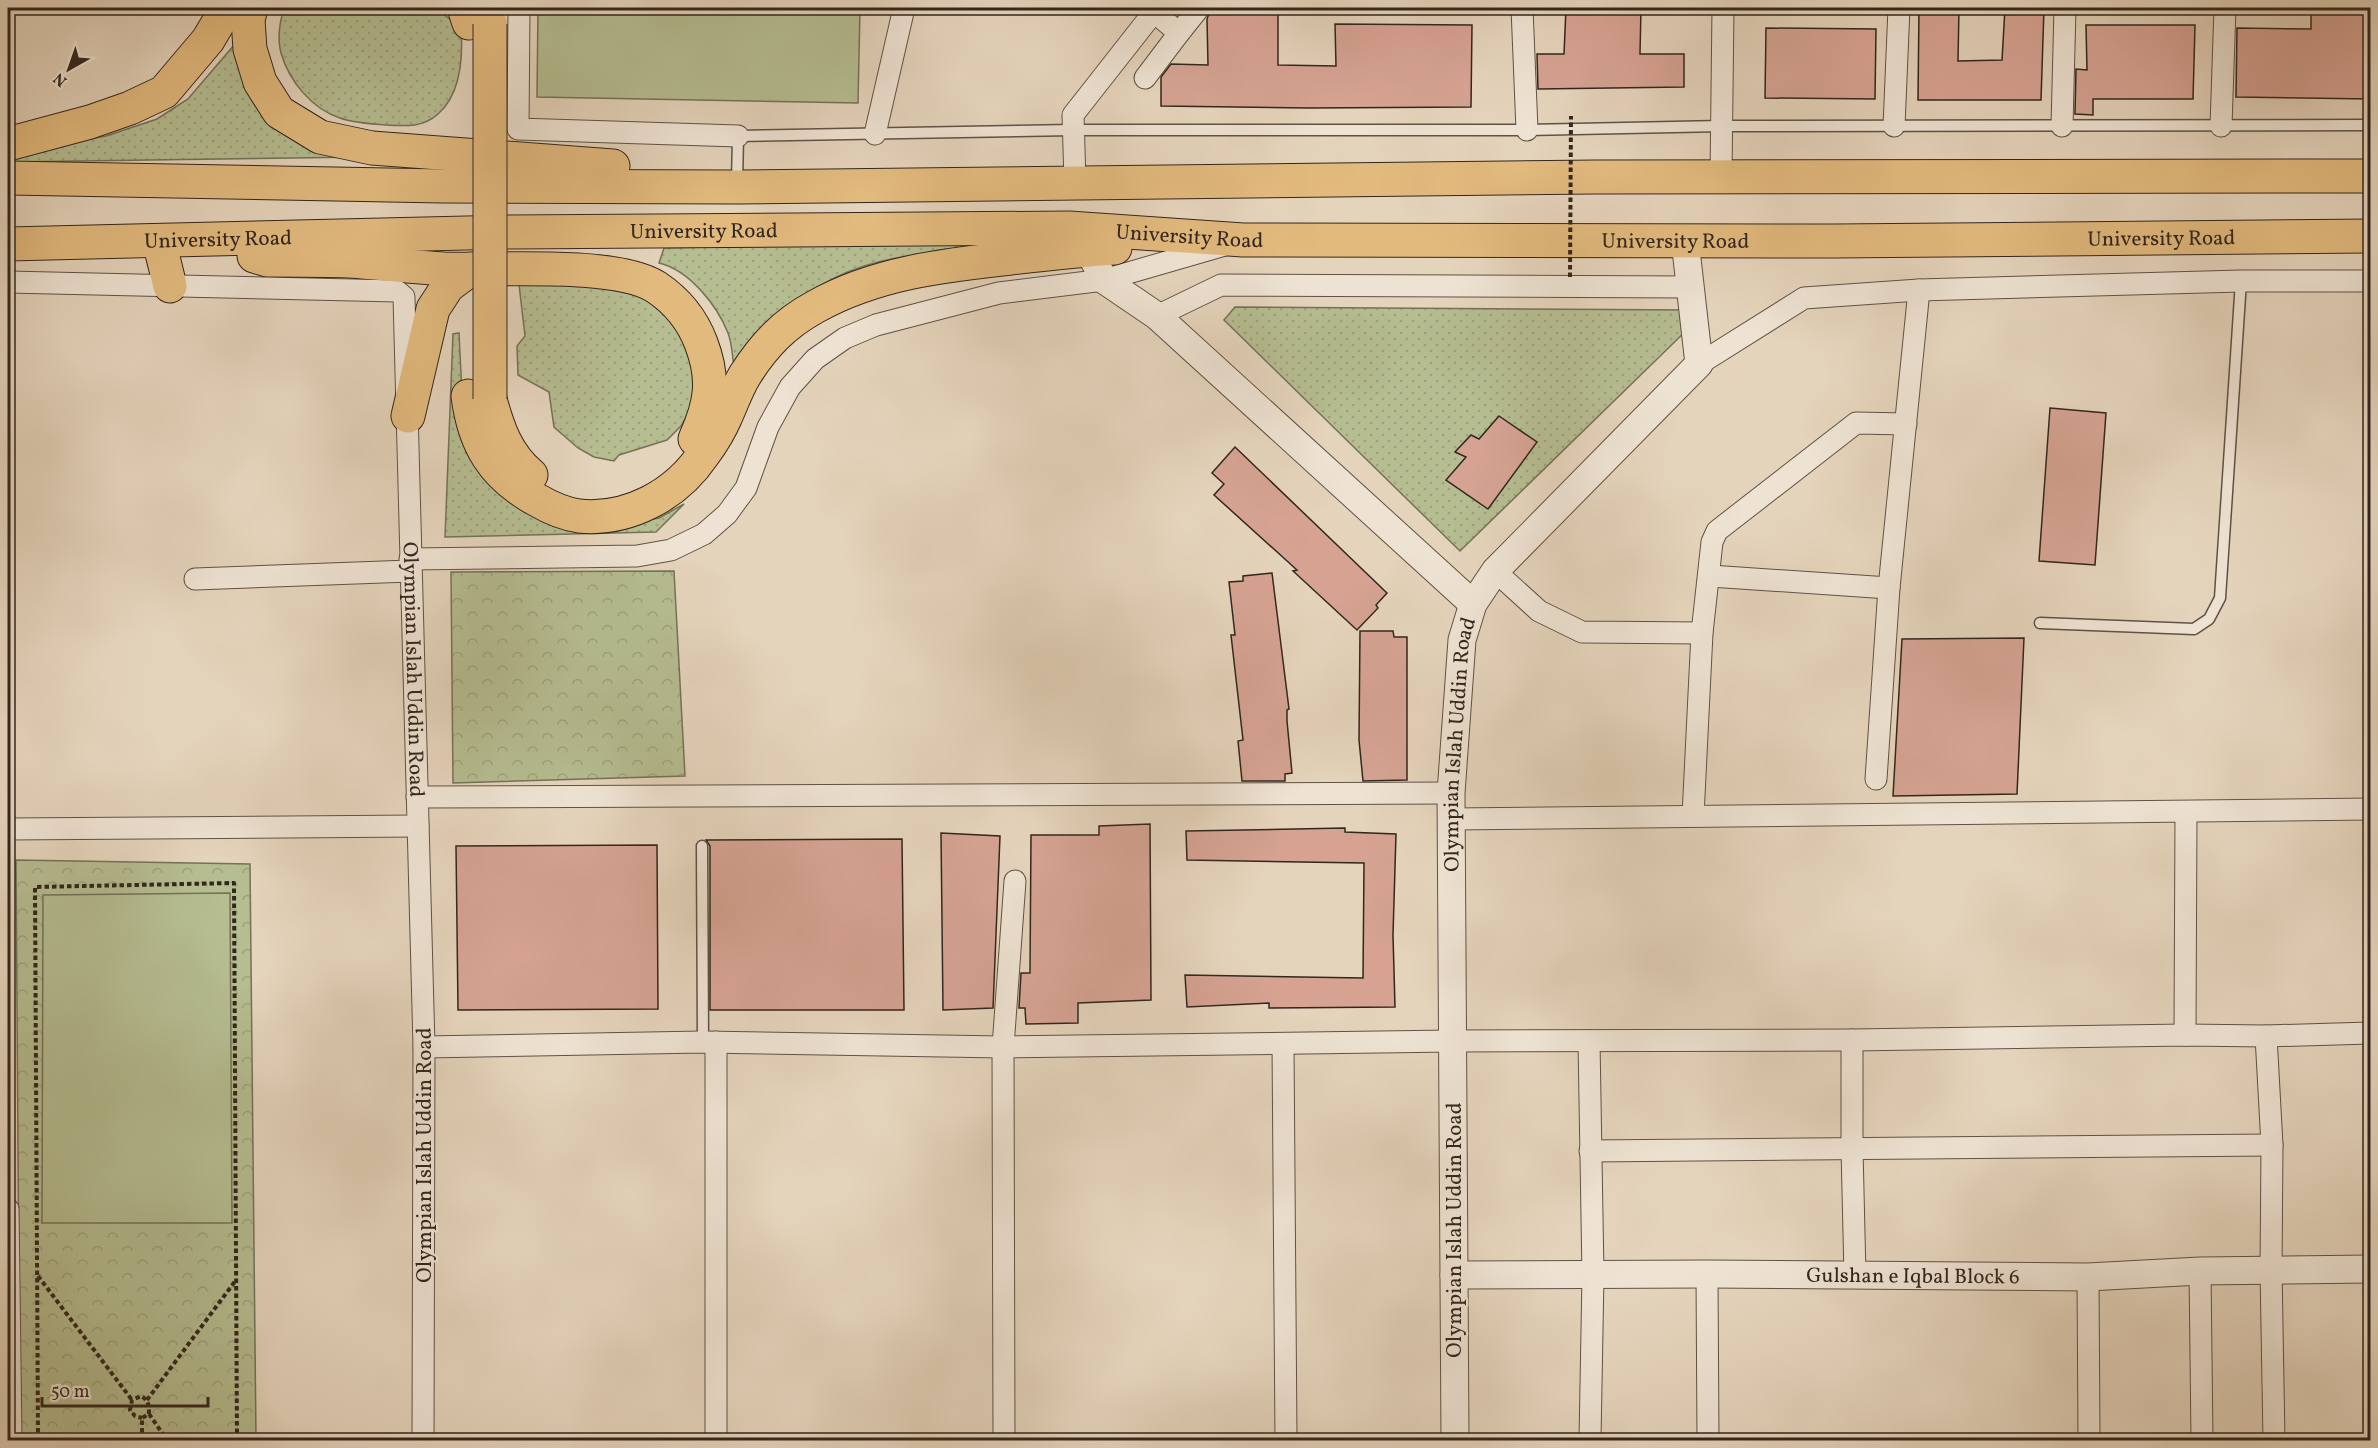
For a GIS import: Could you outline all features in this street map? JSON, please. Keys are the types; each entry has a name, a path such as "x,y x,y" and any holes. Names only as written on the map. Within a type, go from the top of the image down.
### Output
{"main road":[{"path":"8,144 90,122 130,108 164,92 208,40 227,8"},
{"path":"251,8 248,20 250,49 260,82 279,112 320,137 383,149 650,169 737,187"},
{"path":"478,16 479,398 471,421 482,450 503,476 527,494 550,507 579,516 608,515 638,508 666,494 689,474 704,454 725,418 744,377 765,348 789,322 799,316 863,285 937,266 1078,239"},
{"name":"University Road","path":"8,178 443,186 737,187 1721,176 2370,176"},
{"name":"University Road","path":"8,244 509,232 1078,239 1685,241 2370,236"},
{"path":"206,240 267,260 348,261 471,269 615,273 654,286 677,303 695,328 706,355 711,385 706,414 692,446 678,465 659,481 641,491 612,496 586,496 561,492 541,483 519,465 479,398"},
{"path":"159,241 170,286"},
{"path":"408,416 433,309 448,286 471,269"}],"street":[{"path":"519,8 518,129 738,136"},
{"path":"875,134 904,8"},
{"path":"1145,78 1199,8"},
{"path":"1522,8 1527,130"},
{"path":"1721,176 1723,8"},
{"path":"1894,126 1899,8"},
{"path":"2062,126 2065,8"},
{"path":"2221,126 2225,8"},
{"path":"1075,182 1072,115 1155,10 1179,33"},
{"name":"Olympian Islah Uddin Road","path":"1078,239 1104,280 1157,316 1473,604 1462,640 1451,793 1455,1440"},
{"path":"195,579 410,565 637,556 671,550 704,534 727,514 746,488 768,427 790,387 815,359 845,339 876,325 999,293 1104,280 1243,240"},
{"path":"1685,241 1699,364"},
{"path":"1473,604 1495,572 1699,364 1804,298 1919,290 2241,281 2370,281"},
{"name":"Olympian Islah Uddin Road","path":"8,282 397,291 404,297 424,1047 423,1440"},
{"path":"1157,316 1221,285 1690,286"},
{"path":"1876,779 1889,588 1919,290"},
{"path":"1693,816 1702,633 1712,542 1717,531 1856,423 1906,424"},
{"path":"1495,572 1539,611 1582,632 1702,633"},
{"path":"1710,576 1889,588"},
{"path":"417,797 1451,793"},
{"path":"1451,819 2370,809"},
{"path":"2185,1035 2186,812"},
{"path":"8,830 418,826"},
{"path":"1004,1440 1003,1047 1014,881"},
{"path":"424,1047 710,1042 1003,1047 1452,1041 2266,1036 2370,1033"},
{"path":"2266,1036 2272,1145 2271,1270 2274,1440"},
{"path":"1852,1040 1855,1275"},
{"path":"1589,1041 1593,1275 1590,1440"},
{"path":"710,1042 716,1440"},
{"path":"1282,1044 1286,1440"},
{"path":"1590,1151 2272,1145"},
{"path":"8,1209 11,1440"},
{"name":"Gulshan e Iqbal Block 6","path":"1454,1275 2088,1277 2200,1271 2370,1269"},
{"path":"2200,1271 2202,1440"},
{"path":"1707,1274 1708,1440"},
{"path":"2088,1277 2089,1440"}],"lane":[{"path":"737,187 738,136 1073,130 2370,125"},
{"path":"2040,623 2194,629 2209,619 2220,597 2241,281"},
{"path":"702,846 710,1042"}],"path":[{"path":"1570,116 1570,277"},
{"path":"38,1440 34,887 234,883 237,1440"},
{"path":"37,1274 132,1400 130,1410 135,1416 142,1418 149,1414"},
{"path":"167,1440 149,1414 147,1400 236,1280"},
{"path":"132,1400 141,1396 147,1400"},
{"path":"142,1418 142,1440"}],"green space":[{"path":"284,8 440,8 442,13 461,28 461,62 452,96 438,114 420,124 363,123 345,120 330,114 303,93 285,63 279,36"},
{"path":"538,8 860,8 858,103 537,97"},
{"path":"241,37 263,93 364,157 8,162 8,159 47,147 106,136 157,119 188,99"},
{"path":"960,241 953,252 890,259 850,271 831,280 813,290 797,303 734,366 728,333 709,300 681,273 659,263 664,248"},
{"path":"518,276 622,286 661,307 697,361 694,402 681,426 667,440 619,455 614,461 594,457 578,448 554,427 549,392 518,375 517,346 525,336"},
{"path":"1235,307 1692,310 1691,326 1460,551 1224,320"},
{"path":"459,333 463,414 468,439 600,528 659,518 684,504 656,532 445,537 453,334"},
{"path":"674,571 685,776 453,783 451,572"},
{"path":"16,860 250,864 256,1440 20,1440"},
{"path":"230,893 232,1223 42,1223 43,895"}],"building":[{"path":"1211,8 1278,8 1278,65 1336,66 1335,24 1472,25 1471,107 1161,106 1161,77 1171,64 1208,65 1207,19"},
{"path":"1566,8 1641,8 1640,54 1684,54 1684,87 1538,89 1537,54 1564,54"},
{"path":"1919,8 1959,8 1958,61 2002,60 2005,8 2044,8 2041,100 1918,100"},
{"path":"2311,8 2370,8 2370,99 2236,97 2237,28 2311,29"},
{"path":"2086,25 2195,25 2193,99 2093,99 2093,115 2075,114 2076,69 2087,70"},
{"path":"1766,28 1876,29 1875,99 1765,98"},
{"path":"2050,408 2106,413 2095,565 2039,561"},
{"path":"1499,416 1537,442 1488,509 1446,480 1466,457 1455,452 1471,435 1479,439"},
{"path":"1235,447 1387,593 1376,605 1378,608 1357,630 1293,571 1297,570 1214,495 1224,484 1212,473"},
{"path":"1272,573 1289,709 1287,710 1287,721 1292,773 1285,774 1285,781 1242,781 1238,741 1243,740 1231,635 1235,635 1229,582 1243,581 1243,576"},
{"path":"1360,631 1393,631 1394,637 1407,637 1407,780 1363,781 1359,740"},
{"path":"2024,638 2017,794 1893,796 1902,639"},
{"path":"1150,824 1151,1000 1078,1003 1078,1023 1026,1024 1025,1008 1019,1008 1021,973 1030,973 1031,835 1099,835 1099,826"},
{"path":"1345,828 1345,832 1396,834 1393,935 1395,1007 1269,1008 1269,1003 1187,1007 1185,975 1363,978 1364,863 1187,860 1186,831"},
{"path":"941,833 1000,836 993,1008 943,1010"},
{"path":"902,839 904,1010 710,1010 710,846 706,840"},
{"path":"657,845 658,1009 458,1010 456,846"}]}
